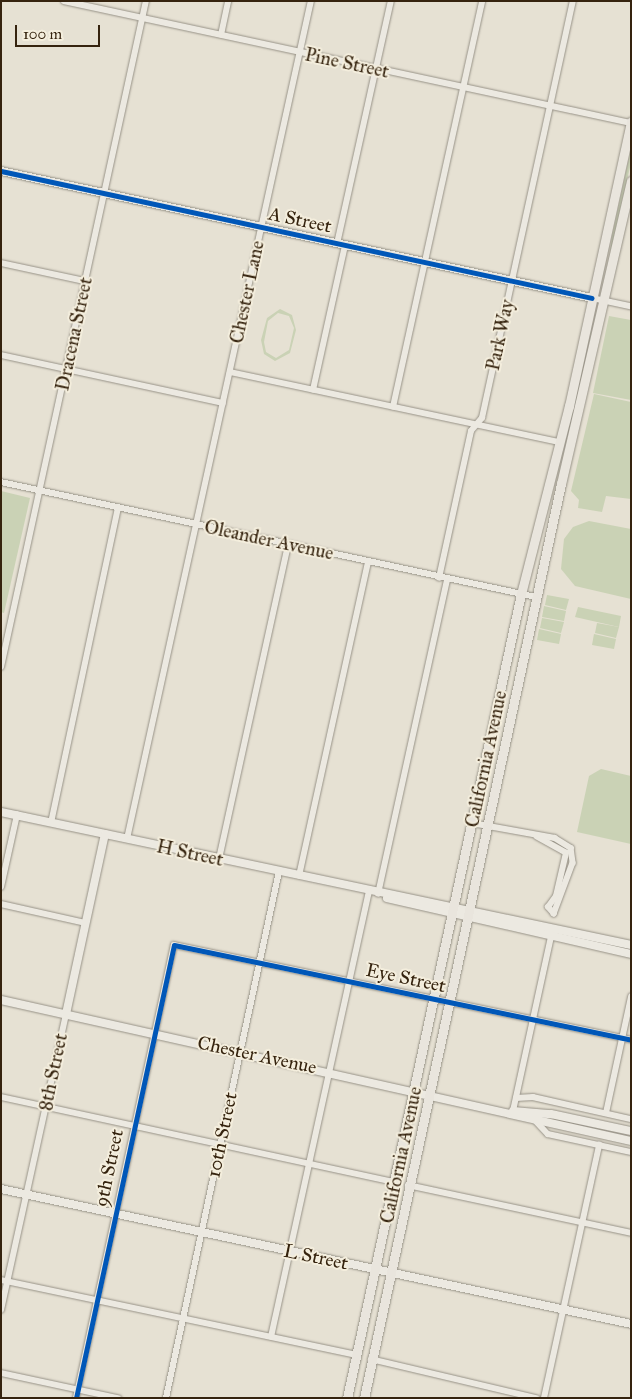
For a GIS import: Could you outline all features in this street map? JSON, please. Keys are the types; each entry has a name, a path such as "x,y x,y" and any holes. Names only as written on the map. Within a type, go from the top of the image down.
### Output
{"main road":[{"name":"California Avenue","path":"347,1398 396,1183 433,999 521,594 592,298 631,122"},
{"name":"California Avenue","path":"364,1398 408,1185 536,597 631,182"}],"street":[{"name":"Pine Street","path":"64,1 550,107 631,122"},
{"name":"Dracena Street","path":"1,666 146,1"},
{"path":"221,35 228,1"},
{"name":"Chester Lane","path":"127,839 311,1"},
{"path":"313,390 390,1"},
{"path":"393,408 482,1"},
{"name":"Park Way","path":"439,578 471,431 482,418 573,1"},
{"name":"A Street","path":"1,171 592,298"},
{"path":"1,263 85,281"},
{"path":"592,298 631,306"},
{"path":"1,355 223,403"},
{"path":"230,372 558,442"},
{"name":"Oleander Avenue","path":"1,482 439,578 536,597"},
{"path":"52,823 118,508"},
{"path":"219,859 288,545"},
{"path":"299,876 368,562"},
{"path":"378,894 447,579"},
{"name":"H Street","path":"1,812 452,910 551,937 631,954"},
{"path":"1,887 17,815"},
{"path":"472,823 559,840 574,854 554,914 548,907 556,896 566,853 537,837"},
{"name":"8th Street","path":"1,1310 4,1280 26,1195 105,834"},
{"name":"10th Street","path":"166,1398 279,872"},
{"path":"271,1337 328,1071 369,892"},
{"path":"1,904 86,923"},
{"name":"H Street","path":"468,914 553,928 631,945"},
{"path":"513,1111 553,928"},
{"name":"Eye Street","path":"174,945 433,999 621,1041 631,1040"},
{"name":"9th Street","path":"76,1398 114,1214 174,945"},
{"path":"599,947 631,950"},
{"path":"606,1113 631,997"},
{"name":"Chester Avenue","path":"1,1000 513,1111 552,1114 631,1131"},
{"path":"1,1097 396,1183"},
{"path":"516,1098 631,1119"},
{"name":"Chester Avenue","path":"513,1111 535,1120 631,1141"},
{"path":"535,1120 548,1134 631,1152"},
{"path":"544,1398 599,1145"},
{"path":"408,1185 631,1233"},
{"name":"L Street","path":"1,1189 631,1324"},
{"path":"4,1280 356,1356"},
{"path":"371,1359 536,1398"},
{"path":"1,1372 118,1398"}],"green space":[{"path":"631,148 631,163 610,253 612,236"},
{"path":"280,309 292,315 296,330 290,353 275,361 264,354 261,340 267,318","holes":["278,313 289,316 294,328 289,350 276,358 266,352 264,342 268,321"]},
{"path":"609,316 631,320 631,400 593,393"},
{"path":"594,394 631,402 631,499 606,496 602,512 578,508 579,500 571,491"},
{"path":"1,491 30,498 4,613 1,612"},
{"path":"589,521 631,529 631,599 575,586 561,569 564,539 573,527"},
{"path":"547,595 569,599 566,610 545,605"},
{"path":"544,606 566,611 564,621 542,617"},
{"path":"578,607 621,616 619,627 575,617"},
{"path":"542,618 564,622 561,633 540,628"},
{"path":"597,623 619,627 616,638 595,633"},
{"path":"539,629 561,634 559,644 537,640"},
{"path":"594,634 616,639 614,649 592,645"},
{"path":"601,769 631,776 631,844 577,832 589,776"}],"cycle path":[{"path":"1,171 592,298"},
{"path":"76,1398 174,945 631,1040"}]}
